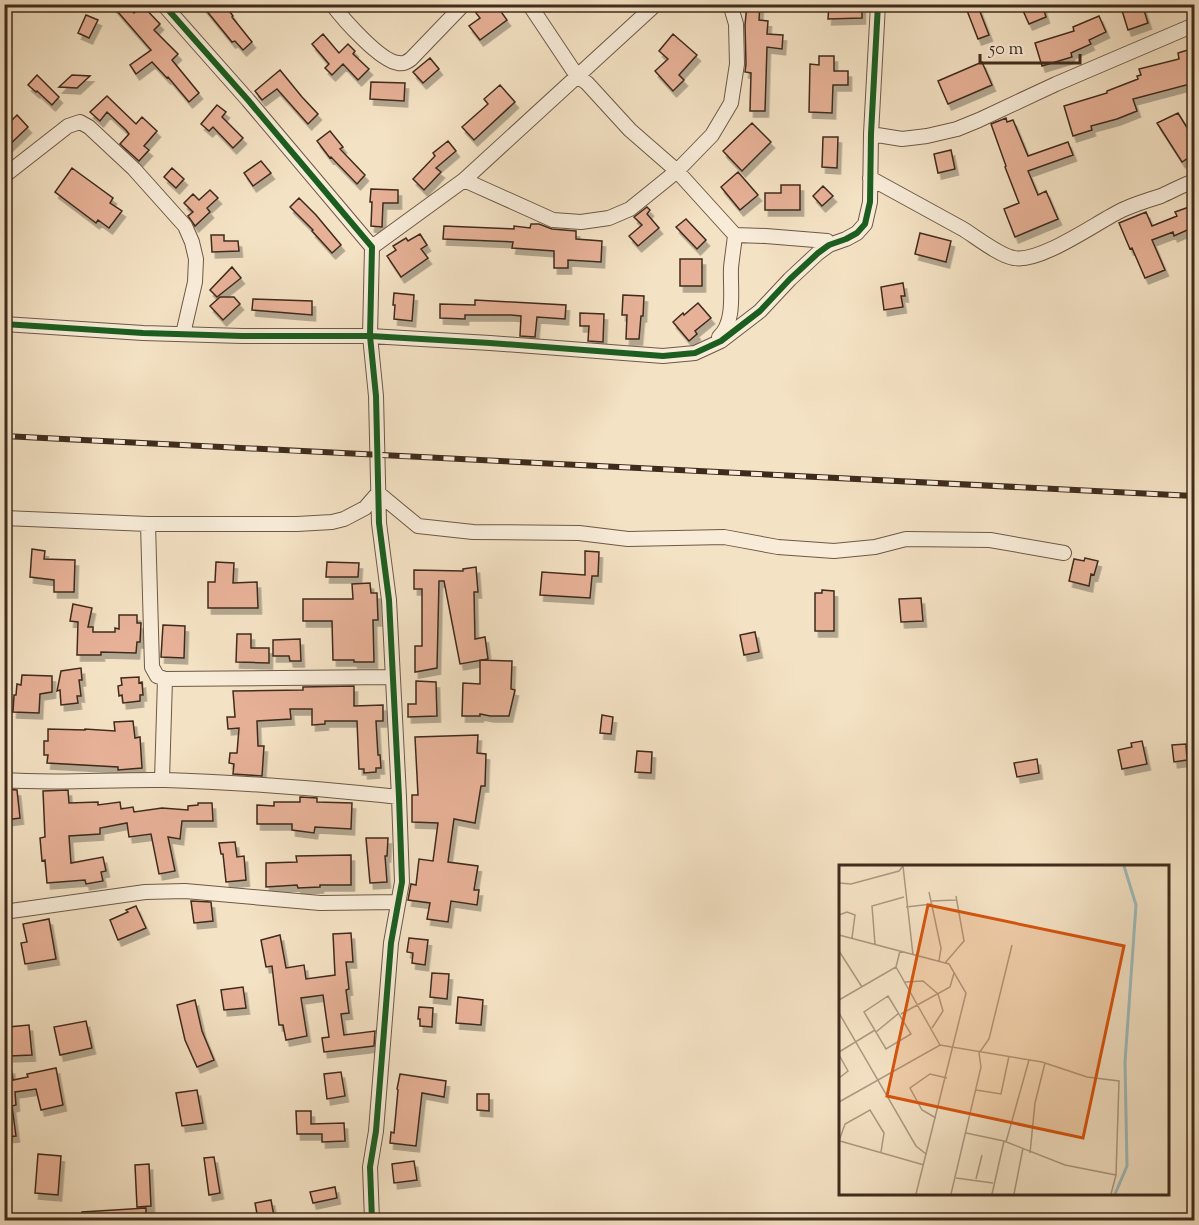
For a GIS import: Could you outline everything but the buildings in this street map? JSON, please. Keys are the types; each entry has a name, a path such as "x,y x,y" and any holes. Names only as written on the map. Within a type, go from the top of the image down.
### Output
{"street":[{"path":"163,4 248,100 372,247 370,336 376,396 379,523 389,600 402,882 391,944 376,1131 370,1167 372,1221"},
{"path":"332,4 375,50 400,64 411,58 464,4"},
{"path":"529,4 577,76 587,83 630,130 676,171 735,235 811,239 827,241 829,245"},
{"path":"372,247 464,180 656,4"},
{"path":"464,180 553,220 581,222 609,218 630,209 676,171 712,135 731,104 737,64 736,24 730,4"},
{"path":"4,324 143,333 370,336 663,356 695,353 721,341 760,311 818,253 829,245 856,233 865,224 870,202 878,4"},
{"path":"871,134 902,139 957,129 999,112 1056,84 1194,26"},
{"path":"4,176 68,126 80,122 89,127 134,169 185,226 196,259 195,282 183,334"},
{"path":"870,178 1003,254 1024,259 1077,236 1124,209 1194,181"},
{"path":"709,347 727,327 731,305 731,269 735,235"},
{"path":"4,518 148,524 332,522 344,519 365,508 378,493"},
{"path":"378,493 418,526 473,532 579,533 628,539 724,537 778,547 834,551 875,547 906,539 990,540 1064,553"},
{"path":"148,524 152,667 157,676 165,679 393,677"},
{"path":"162,780 165,679"},
{"path":"4,780 35,782 208,781 303,787 399,797"},
{"path":"4,912 121,895 185,891 320,903 398,902"}],"railway":[{"path":"4,436 1194,496"}],"cycle path":[{"path":"163,4 248,100 372,247 370,336 376,396 379,523 389,600 402,882 391,943 376,1131 370,1167 372,1220"},
{"path":"4,324 143,333 370,336 663,356 695,353 721,341 760,311 818,253 829,245 857,233 865,224 870,202 878,4"}]}
